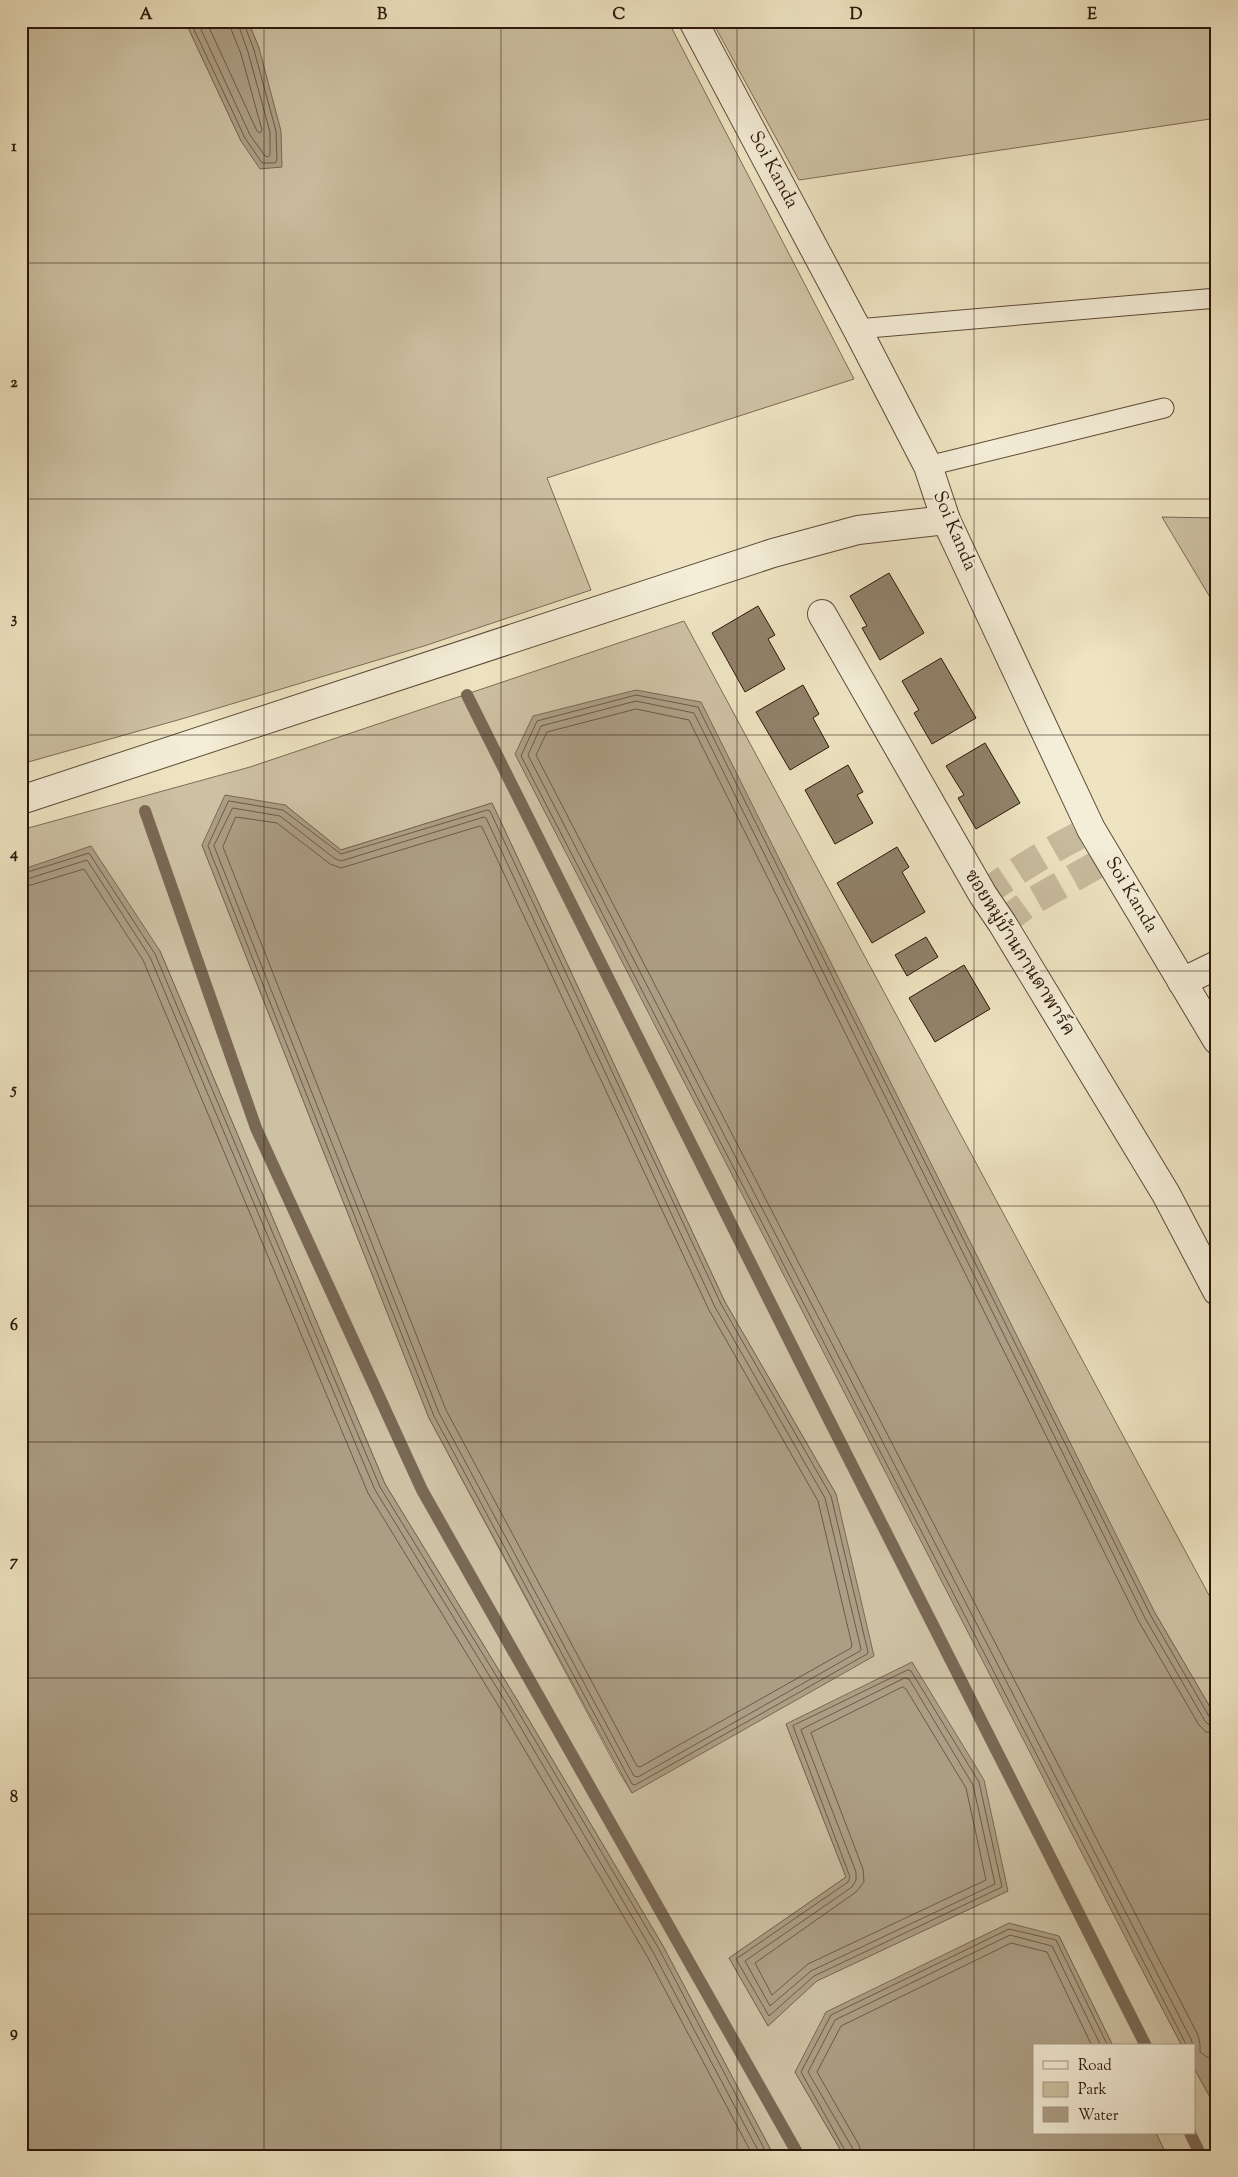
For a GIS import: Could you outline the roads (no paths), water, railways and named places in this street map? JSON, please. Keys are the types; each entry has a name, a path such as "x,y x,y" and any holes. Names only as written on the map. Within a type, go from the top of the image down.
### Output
{"street":[{"name":"Soi Kanda","path":"694,21 928,466 946,520 1091,829 1217,1040"},
{"path":"21,800 773,553 858,530 946,520"},
{"name":"ซอยหมู่บ้านกานดาพาร์ค","path":"822,614 983,895 1002,923 1166,1194 1217,1291"},
{"path":"1182,982 1217,965"}],"lane":[{"path":"857,329 1217,298"},
{"path":"928,466 1164,408"}],"water":[{"path":"185,21 248,21 259,48 281,131 282,167 260,169 241,141"},
{"path":"636,690 701,702 1155,1613 1217,1719 1217,2110 1196,2072 1196,2044 1181,2044 515,754 533,716"},
{"path":"225,795 285,805 341,850 492,803 725,1302 836,1494 874,1656 632,1793 429,1418 202,845"},
{"path":"91,846 160,951 385,1484 517,1700 663,1946 774,2156 23,2156 21,2151 21,870"},
{"path":"912,1662 984,1780 1008,1891 817,1981 768,2026 729,1958 846,1877 786,1724"},
{"path":"1009,1923 1059,1936 1112,2044 1033,2044 1033,2134 1156,2134 1167,2156 844,2156 795,2072 826,2012"}],"waterway":[{"path":"467,695 818,1398 1145,2044"},
{"path":"145,811 256,1128 422,1490 799,2156"},
{"path":"1190,2134 1201,2156"}],"tunnel":[{"path":"983,895 1036,860 1091,829"},
{"path":"1002,923 1029,903 1109,858"}]}
